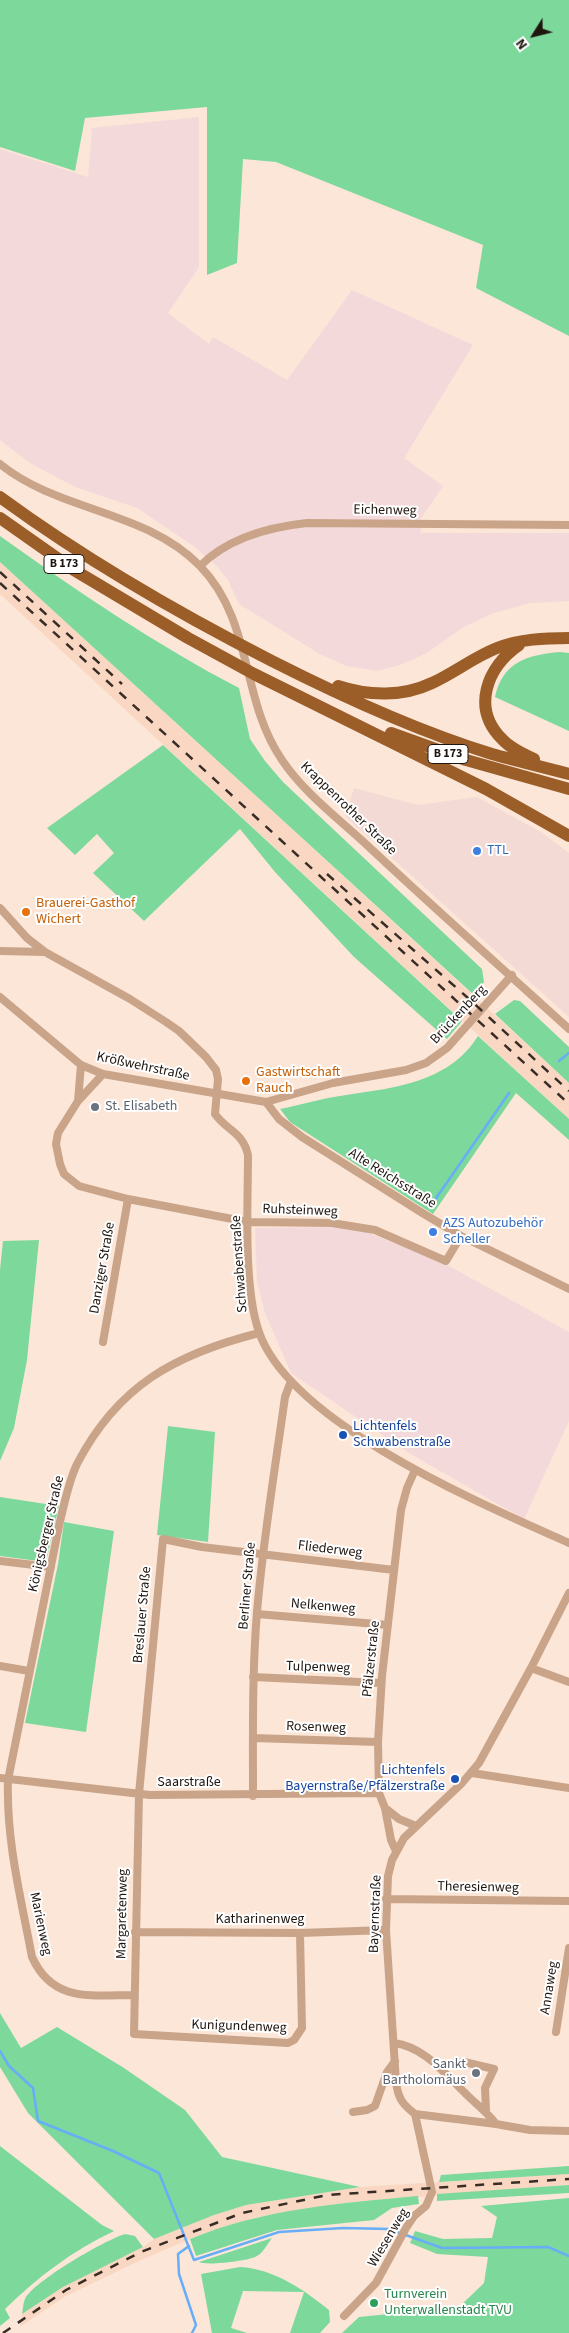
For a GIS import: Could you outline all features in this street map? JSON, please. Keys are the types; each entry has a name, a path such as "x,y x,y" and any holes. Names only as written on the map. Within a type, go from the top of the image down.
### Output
{"highway":[{"name":"B 173","path":"0,497 75,549 164,603 290,670 347,697 408,722 491,753 564,773"},
{"name":"B 173","path":"0,518 74,570 131,606 254,674 330,710 466,760 569,790"},
{"path":"290,670 350,690 383,694 409,691 431,684 496,649 525,641 569,638"},
{"path":"525,641 501,660 491,674 486,691 486,710 494,730 502,740 518,751 564,773"},
{"path":"330,710 494,793 569,836"}],"street":[{"name":"Krappenrother Straße","path":"0,464 47,492 161,536 200,566 215,584 234,619 255,701 268,737 282,761 297,778 390,866 512,975 569,1029"},
{"name":"Eichenweg","path":"200,566 209,558 238,540 260,532 307,523 569,525"},
{"path":"0,908 27,938 44,952 130,999 179,1031 212,1062 218,1079 216,1094"},
{"path":"0,951 44,952"},
{"name":"Brückenberg","path":"216,1094 266,1102 333,1083 415,1068 436,1057 453,1042 512,975"},
{"name":"Krößwehrstraße","path":"0,997 81,1065 103,1074 216,1094"},
{"path":"78,1101 81,1065"},
{"path":"78,1101 103,1074"},
{"name":"Schwabenstraße","path":"216,1094 216,1114 246,1144 248,1155 248,1222 251,1287 260,1333 273,1359 291,1381 345,1426 415,1470 489,1508 569,1544"},
{"name":"Ruhsteinweg","path":"78,1101 58,1133 56,1153 64,1174 79,1186 128,1199 248,1222 332,1223 375,1230 446,1262 461,1236"},
{"name":"Alte Reichsstraße","path":"266,1102 279,1119 302,1137 461,1236 569,1289"},
{"name":"Danziger Straße","path":"103,1342 128,1199"},
{"name":"Königsberger Straße","path":"4,1779 29,1672 65,1498 77,1465 114,1408 161,1370 197,1352 260,1333"},
{"name":"Berliner Straße","path":"253,1796 253,1678 257,1614 263,1554 285,1397 291,1381"},
{"name":"Pfälzerstraße","path":"396,1851 391,1840 385,1808 379,1793 378,1742 381,1683 401,1510 407,1488 415,1470"},
{"name":"Breslauer Straße","path":"139,1794 162,1540 263,1554"},
{"name":"Fliederweg","path":"263,1554 394,1570"},
{"path":"0,1560 51,1567"},
{"name":"Bayernstraße","path":"415,2114 398,2098 396,2082 386,1930 388,1876 396,1851 416,1826 472,1773 531,1668 569,1593"},
{"name":"Nelkenweg","path":"257,1614 388,1625"},
{"path":"0,1666 29,1672"},
{"path":"531,1668 569,1682"},
{"name":"Tulpenweg","path":"253,1678 381,1683"},
{"name":"Rosenweg","path":"253,1738 378,1742"},
{"path":"472,1773 569,1788"},
{"name":"Saarstraße","path":"4,1779 139,1794 253,1796 379,1793"},
{"name":"Marienweg","path":"4,1779 10,1850 32,1957 38,1970 49,1982 66,1992 84,1995 134,1995"},
{"name":"Margaretenweg","path":"134,2034 139,1794"},
{"path":"385,1808 399,1819 416,1826"},
{"name":"Theresienweg","path":"386,1899 569,1900"},
{"name":"Katharinenweg","path":"135,1932 300,1933 386,1930"},
{"name":"Kunigundenweg","path":"134,2034 203,2040 288,2043 294,2040 302,2028 300,1933"},
{"name":"Annaweg","path":"556,2032 569,1948"},
{"path":"394,2043 402,2044 440,2066 461,2090 486,2110 496,2124"},
{"path":"353,2112 367,2110 375,2106 387,2072 395,2061"},
{"path":"440,2066 464,2062 494,2069 485,2088 486,2110"},
{"path":"415,2114 530,2130 569,2131"},
{"name":"Wiesenweg","path":"344,2316 376,2283 406,2228 414,2216 426,2206 432,2192 415,2114"}],"shaded area":[{"path":"199,117 199,267 168,313 209,344 213,337 287,380 352,290 473,345 404,458 443,486 420,520 421,533 569,533 569,601 530,603 491,614 462,628 427,653 400,665 378,671 346,666 318,653 239,604 228,580 216,565 192,545 137,508 73,486 30,463 0,440 0,149 88,177 92,128"},
{"path":"0,562 569,1083 569,1119 0,594"},
{"path":"354,788 418,805 477,797 541,832 569,853 569,1017 345,816"},
{"path":"335,1227 366,1232 438,1260 569,1332 569,1421 524,1519 409,1453 291,1373 265,1313 257,1281 255,1228"},
{"path":"569,2174 569,2185 344,2203 253,2218 204,2233 141,2260 64,2297 20,2327 22,2314 63,2287 143,2247 154,2239 214,2215 246,2205 360,2187"}],"green space":[{"path":"0,0 569,0 569,336 476,288 483,245 276,162 243,159 237,263 207,275 207,107 85,118 75,171 0,147"},
{"path":"0,536 117,616 177,654 239,688 250,739 265,761 283,782 482,969 484,982 475,996 0,562"},
{"path":"560,652 569,653 569,731 495,697 504,675 518,662 537,655"},
{"path":"163,745 462,1021 447,1039 354,957 275,872 240,829 144,921 93,873 114,853 97,834 75,855 47,828"},
{"path":"514,1000 520,1001 569,1047 569,1083 495,1014"},
{"path":"478,1036 569,1119 569,1140 516,1093 433,1214 290,1122 280,1109 417,1081 435,1074 451,1064 466,1052"},
{"path":"39,1240 27,1360 14,1428 0,1461 0,1270 3,1241"},
{"path":"168,1426 215,1432 208,1542 157,1535"},
{"path":"0,1497 59,1506 46,1562 0,1556"},
{"path":"64,1522 114,1531 86,1732 25,1723 58,1564"},
{"path":"0,2013 21,2048 57,2027 124,2068 185,2110 222,2157 360,2187 246,2205 214,2215 154,2239 28,2113 0,2067"},
{"path":"0,2146 102,2225 114,2231 56,2265 30,2286 5,2309 10,2318 0,2326"},
{"path":"569,2166 569,2174 439,2182 441,2175"},
{"path":"569,2185 569,2193 437,2201 437,2194"},
{"path":"418,2196 419,2204 392,2208 374,2220 277,2230 196,2256 190,2239 217,2229 273,2214 360,2201"},
{"path":"569,2198 569,2333 342,2333 359,2317 459,2307 484,2283 488,2257 437,2254 410,2243 415,2231 443,2239 492,2238 497,2217 481,2206"},
{"path":"125,2234 135,2236 143,2247 63,2287 22,2314 25,2299 42,2282 87,2252"},
{"path":"272,2238 261,2253 252,2258 218,2263 199,2262"},
{"path":"240,2267 265,2272 288,2281 309,2295 329,2310 330,2322 320,2333 290,2333 304,2292 243,2291 231,2328 247,2333 212,2333 201,2274"}],"waterway":[{"path":"559,1061 569,1053"},
{"path":"432,1204 509,1093"},
{"path":"0,2051 9,2066 33,2088 38,2121 113,2151 159,2173 194,2260 279,2232 343,2228 389,2229 442,2248 548,2247 569,2256"},
{"path":"189,2246 178,2254 179,2274 196,2325 192,2333"}],"railway":[{"path":"0,572 122,684"},
{"path":"0,583 569,1104"},
{"path":"327,874 468,998 569,1091"},
{"path":"3,2333 66,2290 141,2252 242,2213 327,2195 569,2179"}],"place":[{"name":"TTL","path":"477,851"},
{"name":"Brauerei-Gasthof Wichert","path":"26,912"},
{"name":"Gastwirtschaft Rauch","path":"246,1081"},
{"name":"St. Elisabeth","path":"95,1107"},
{"name":"AZS Autozubehör Scheller","path":"433,1232"},
{"name":"Lichtenfels Schwabenstraße","path":"343,1435"},
{"name":"Lichtenfels Bayernstraße/Pfälzerstraße","path":"455,1779"},
{"name":"Sankt Bartholomäus","path":"476,2073"},
{"name":"Turnverein Unterwallenstadt TVU","path":"374,2303"}]}
